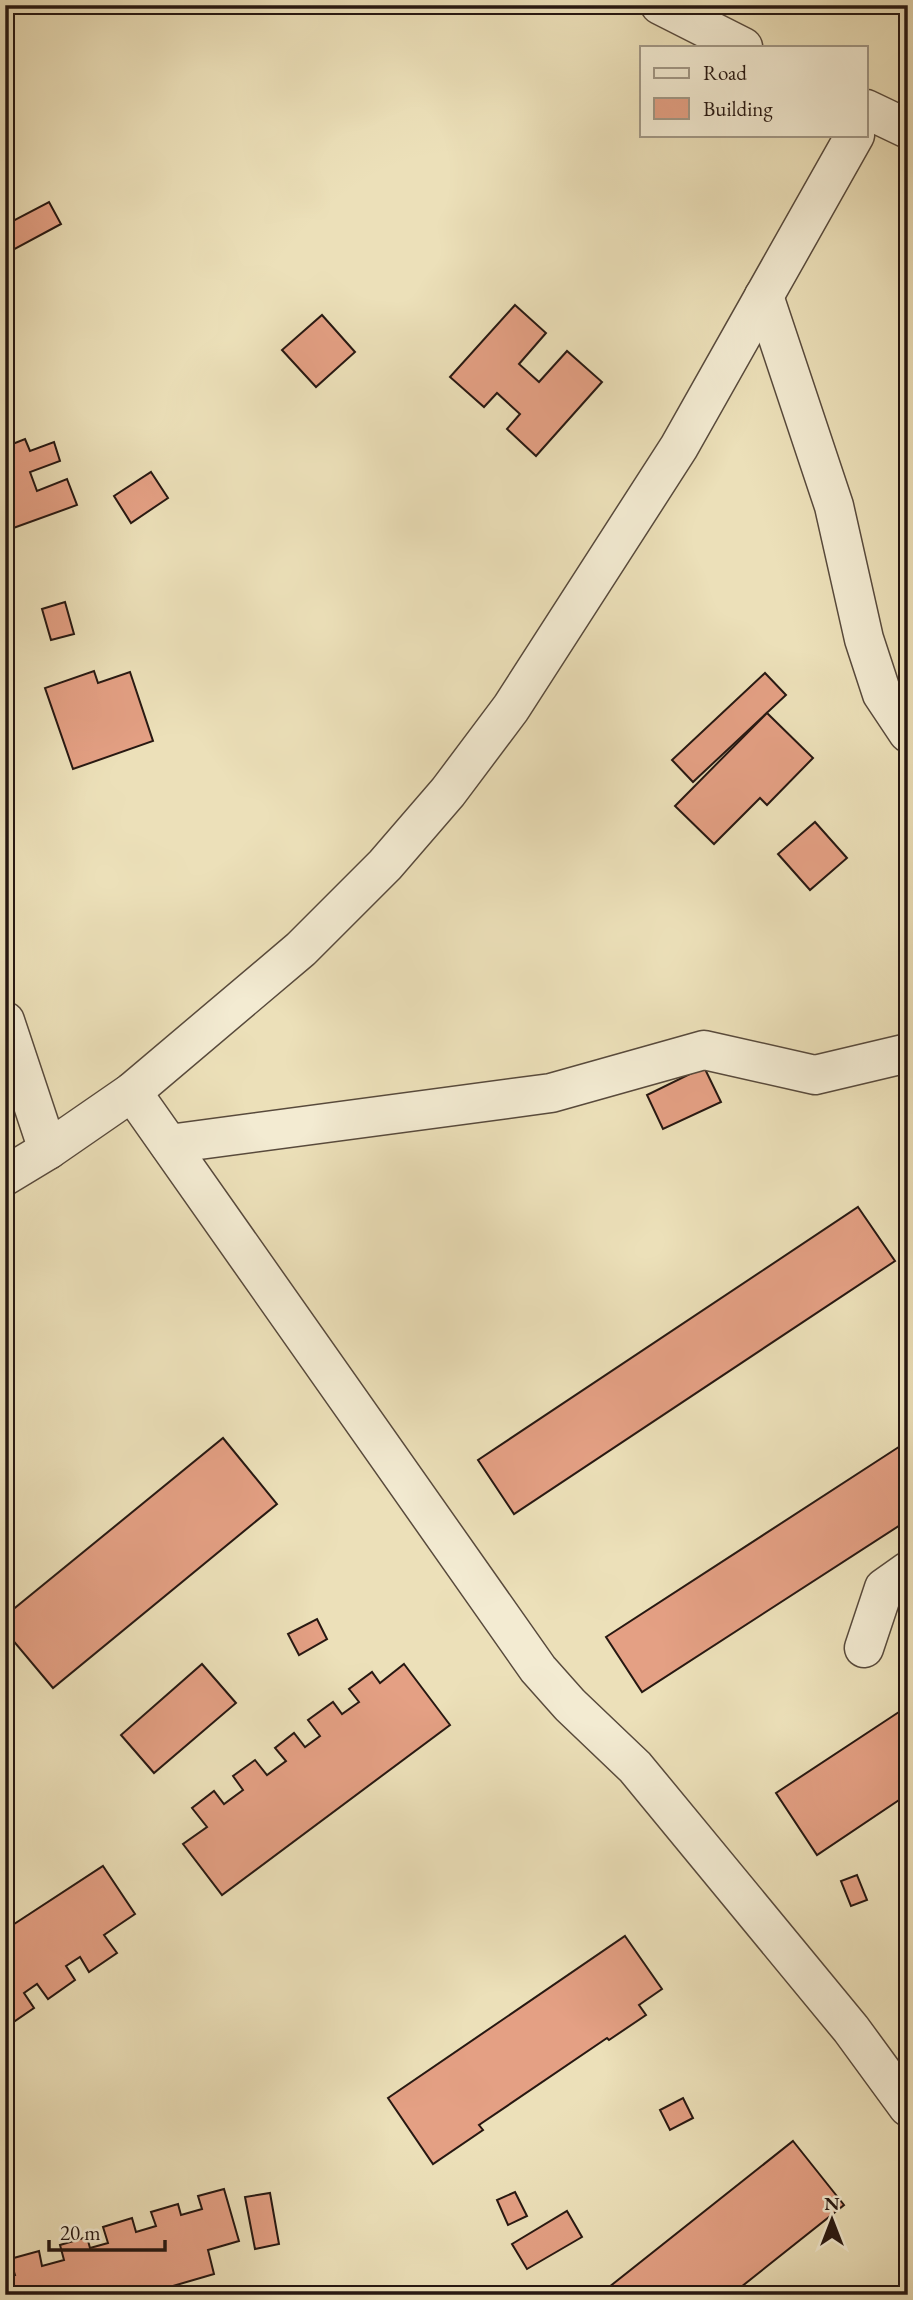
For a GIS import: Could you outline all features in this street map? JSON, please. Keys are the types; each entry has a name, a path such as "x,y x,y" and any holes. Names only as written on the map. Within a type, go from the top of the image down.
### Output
{"street":[{"path":"660,5 741,46"},
{"path":"867,118 908,129"},
{"path":"5,1176 48,1150 132,1091 301,949 385,865 448,792 511,708 679,447 853,136"},
{"path":"764,296 834,506 864,639 882,694 908,733"},
{"path":"5,1021 48,1150"},
{"path":"169,1144 551,1093 704,1050 815,1075 908,1053"},
{"path":"132,1091 538,1669 570,1705 635,1768 851,2029 908,2106"},
{"path":"864,1648 884,1588 908,1571"}],"building":[{"path":"49,202 61,224 11,251 5,240 5,225"},
{"path":"515,305 546,333 519,364 539,382 567,351 602,382 536,456 507,429 520,414 497,393 484,407 450,377"},
{"path":"322,315 355,352 316,387 282,350"},
{"path":"25,439 30,451 54,442 60,461 30,472 37,491 67,479 77,505 5,531 5,447"},
{"path":"151,472 168,498 131,523 114,496"},
{"path":"65,602 74,634 51,640 42,609"},
{"path":"94,671 98,683 130,672 153,741 73,769 45,688"},
{"path":"765,673 786,695 693,782 672,760"},
{"path":"767,713 813,758 767,805 760,798 714,844 675,806"},
{"path":"815,822 847,858 810,890 778,854"},
{"path":"704,1067 721,1102 663,1129 647,1095"},
{"path":"858,1207 895,1261 514,1514 478,1460"},
{"path":"223,1438 277,1504 53,1688 5,1631 5,1616"},
{"path":"908,1441 908,1520 642,1692 606,1637"},
{"path":"317,1619 327,1639 299,1655 288,1634"},
{"path":"202,1664 236,1703 154,1773 121,1735"},
{"path":"404,1664 450,1725 222,1895 183,1844 207,1827 192,1808 214,1791 224,1804 243,1790 233,1776 255,1760 267,1775 286,1761 275,1748 294,1733 305,1747 320,1736 308,1720 333,1702 342,1714 359,1702 349,1689 372,1672 380,1683"},
{"path":"908,1706 908,1794 817,1855 776,1793"},
{"path":"103,1866 135,1914 104,1935 117,1953 89,1972 80,1957 66,1966 75,1980 48,1999 37,1984 24,1993 34,2008 12,2023 5,2013 5,1930"},
{"path":"857,1875 867,1900 851,1906 841,1881"},
{"path":"625,1936 662,1989 639,2005 646,2015 609,2040 607,2038 479,2125 483,2130 433,2164 388,2098"},
{"path":"683,2098 693,2118 670,2130 660,2110"},
{"path":"793,2141 844,2205 731,2295 726,2290 720,2295 599,2295"},
{"path":"224,2189 239,2241 208,2250 214,2274 142,2295 5,2295 5,2278 15,2275 10,2259 39,2251 42,2266 64,2260 60,2245 87,2237 90,2248 108,2243 103,2227 132,2218 136,2232 156,2226 151,2212 178,2204 181,2215 202,2209 198,2196"},
{"path":"515,2192 527,2216 508,2225 497,2200"},
{"path":"270,2193 279,2244 255,2249 245,2197"},
{"path":"567,2211 582,2237 527,2269 512,2244"}]}
